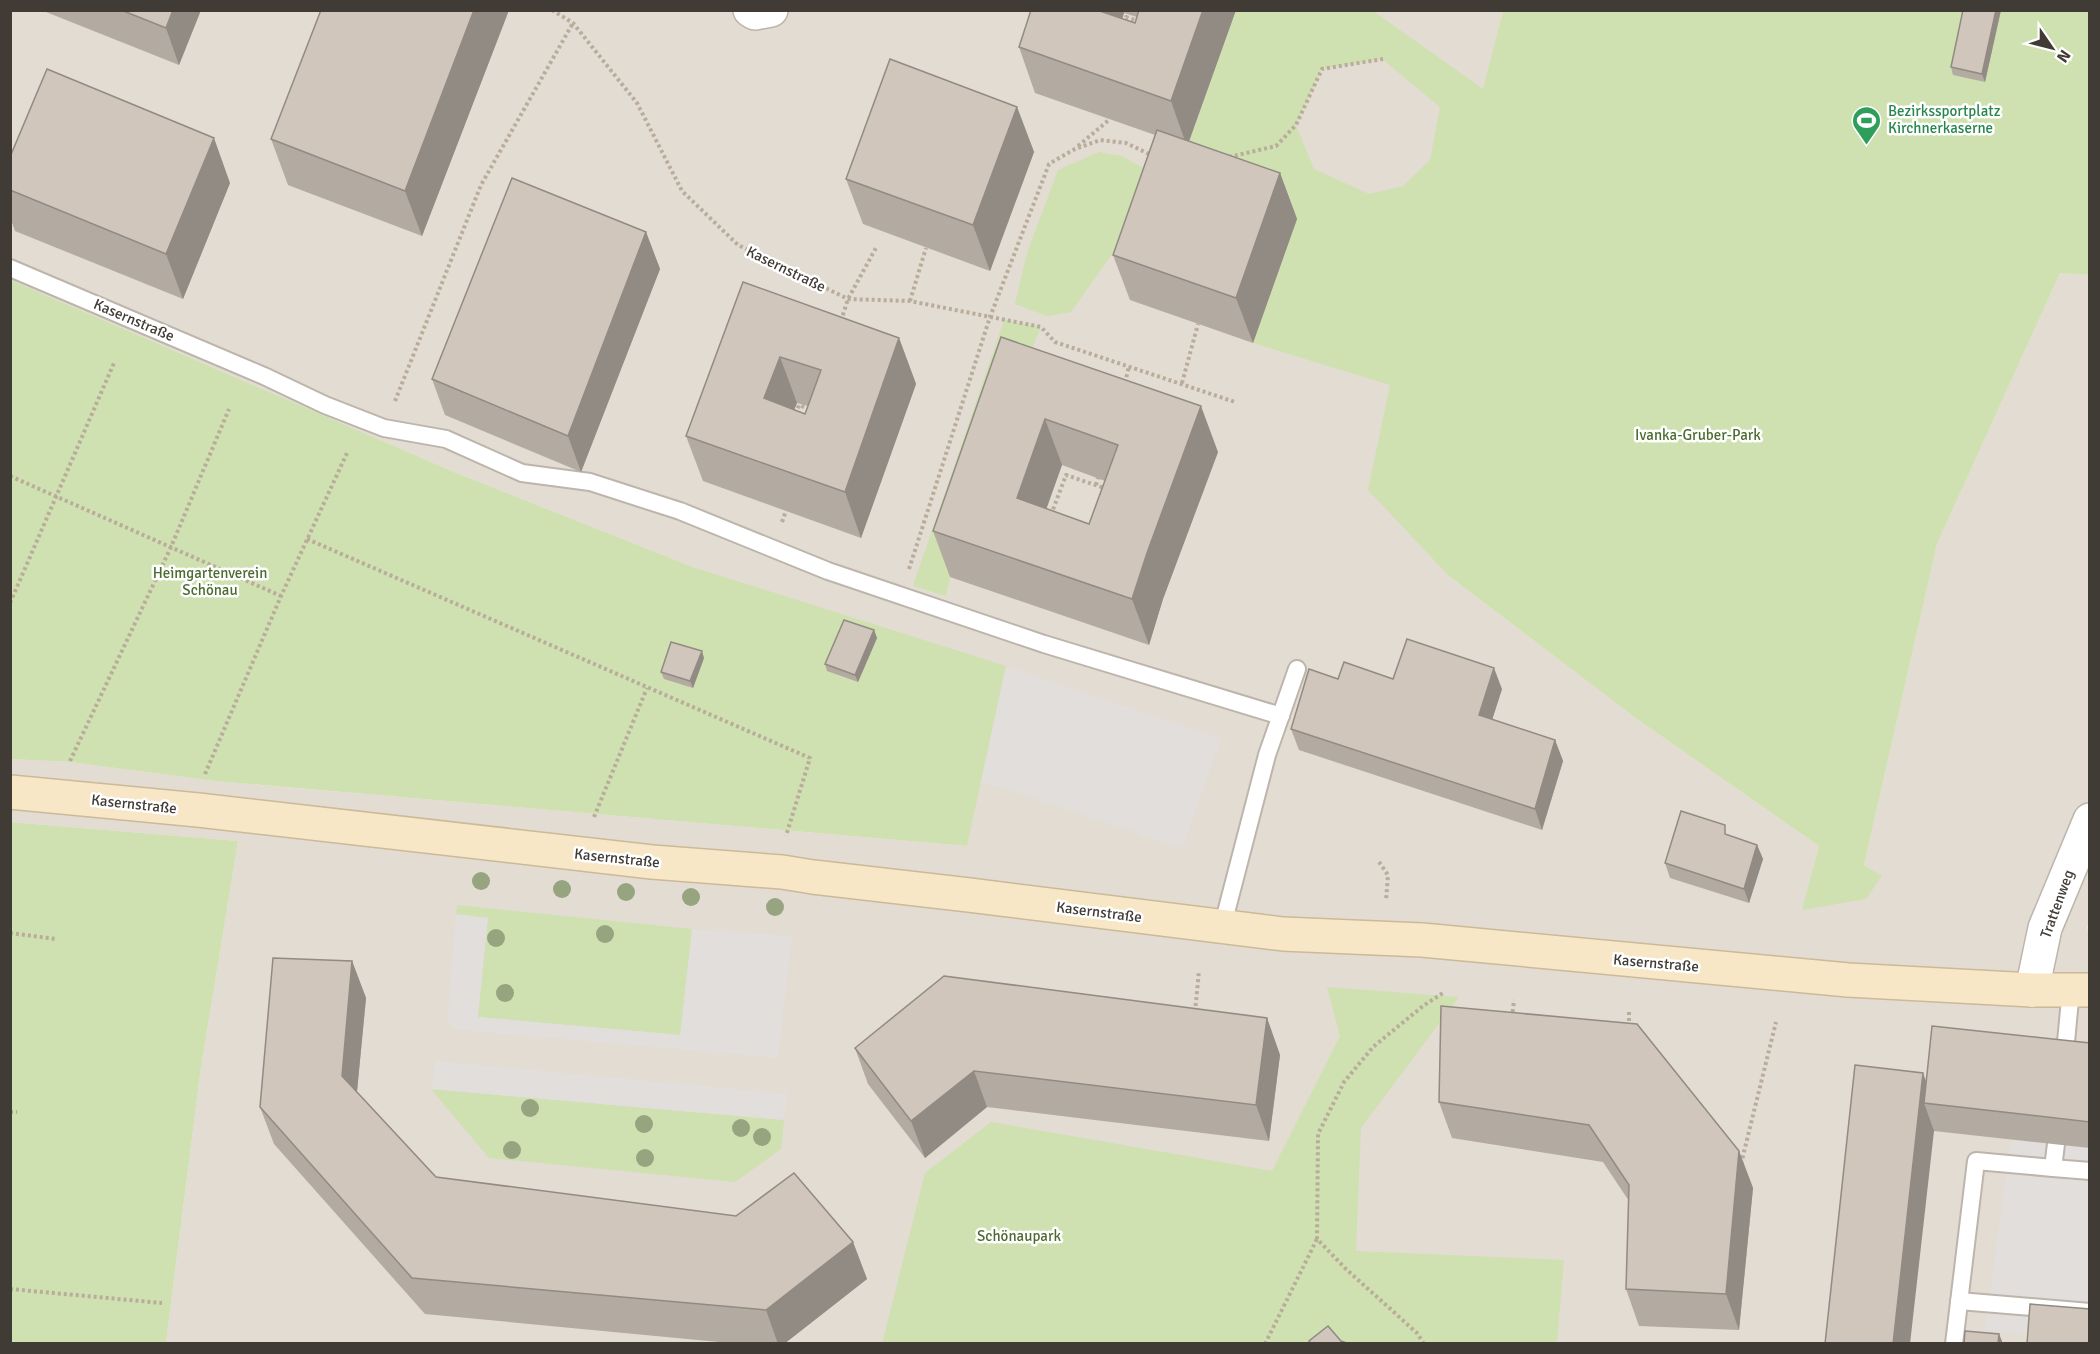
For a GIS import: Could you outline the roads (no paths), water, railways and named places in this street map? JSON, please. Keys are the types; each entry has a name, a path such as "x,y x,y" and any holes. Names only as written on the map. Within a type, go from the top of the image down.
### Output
{"street":[{"path":"750,10 755,13 771,10"},
{"name":"Kasernstraße","path":"10,792 209,811 652,862 782,872 1283,934 1422,940 1848,980 2032,990 2080,990"},
{"name":"Trattenweg","path":"2032,990 2046,928 2090,820"}],"lane":[{"name":"Kasernstraße","path":"10,268 254,371 325,405 384,428 446,439 522,473 602,485 680,511 828,571 1044,644 1281,716"},
{"path":"1222,928 1267,755 1297,669"},
{"path":"2063,1066 2080,990"},
{"path":"2053,1168 2056,1144"},
{"path":"1954,1344 1976,1161 2090,1171"},
{"path":"1959,1300 2090,1312"}],"place":[{"name":"Bezirkssportplatz Kirchnerkaserne","path":"1867,146"}],"park label":[{"name":"Ivanka-Gruber-Park","path":"1698,435"},
{"name":"Heimgartenverein Schönau","path":"210,582"},
{"name":"Schönaupark","path":"1019,1236"}]}
